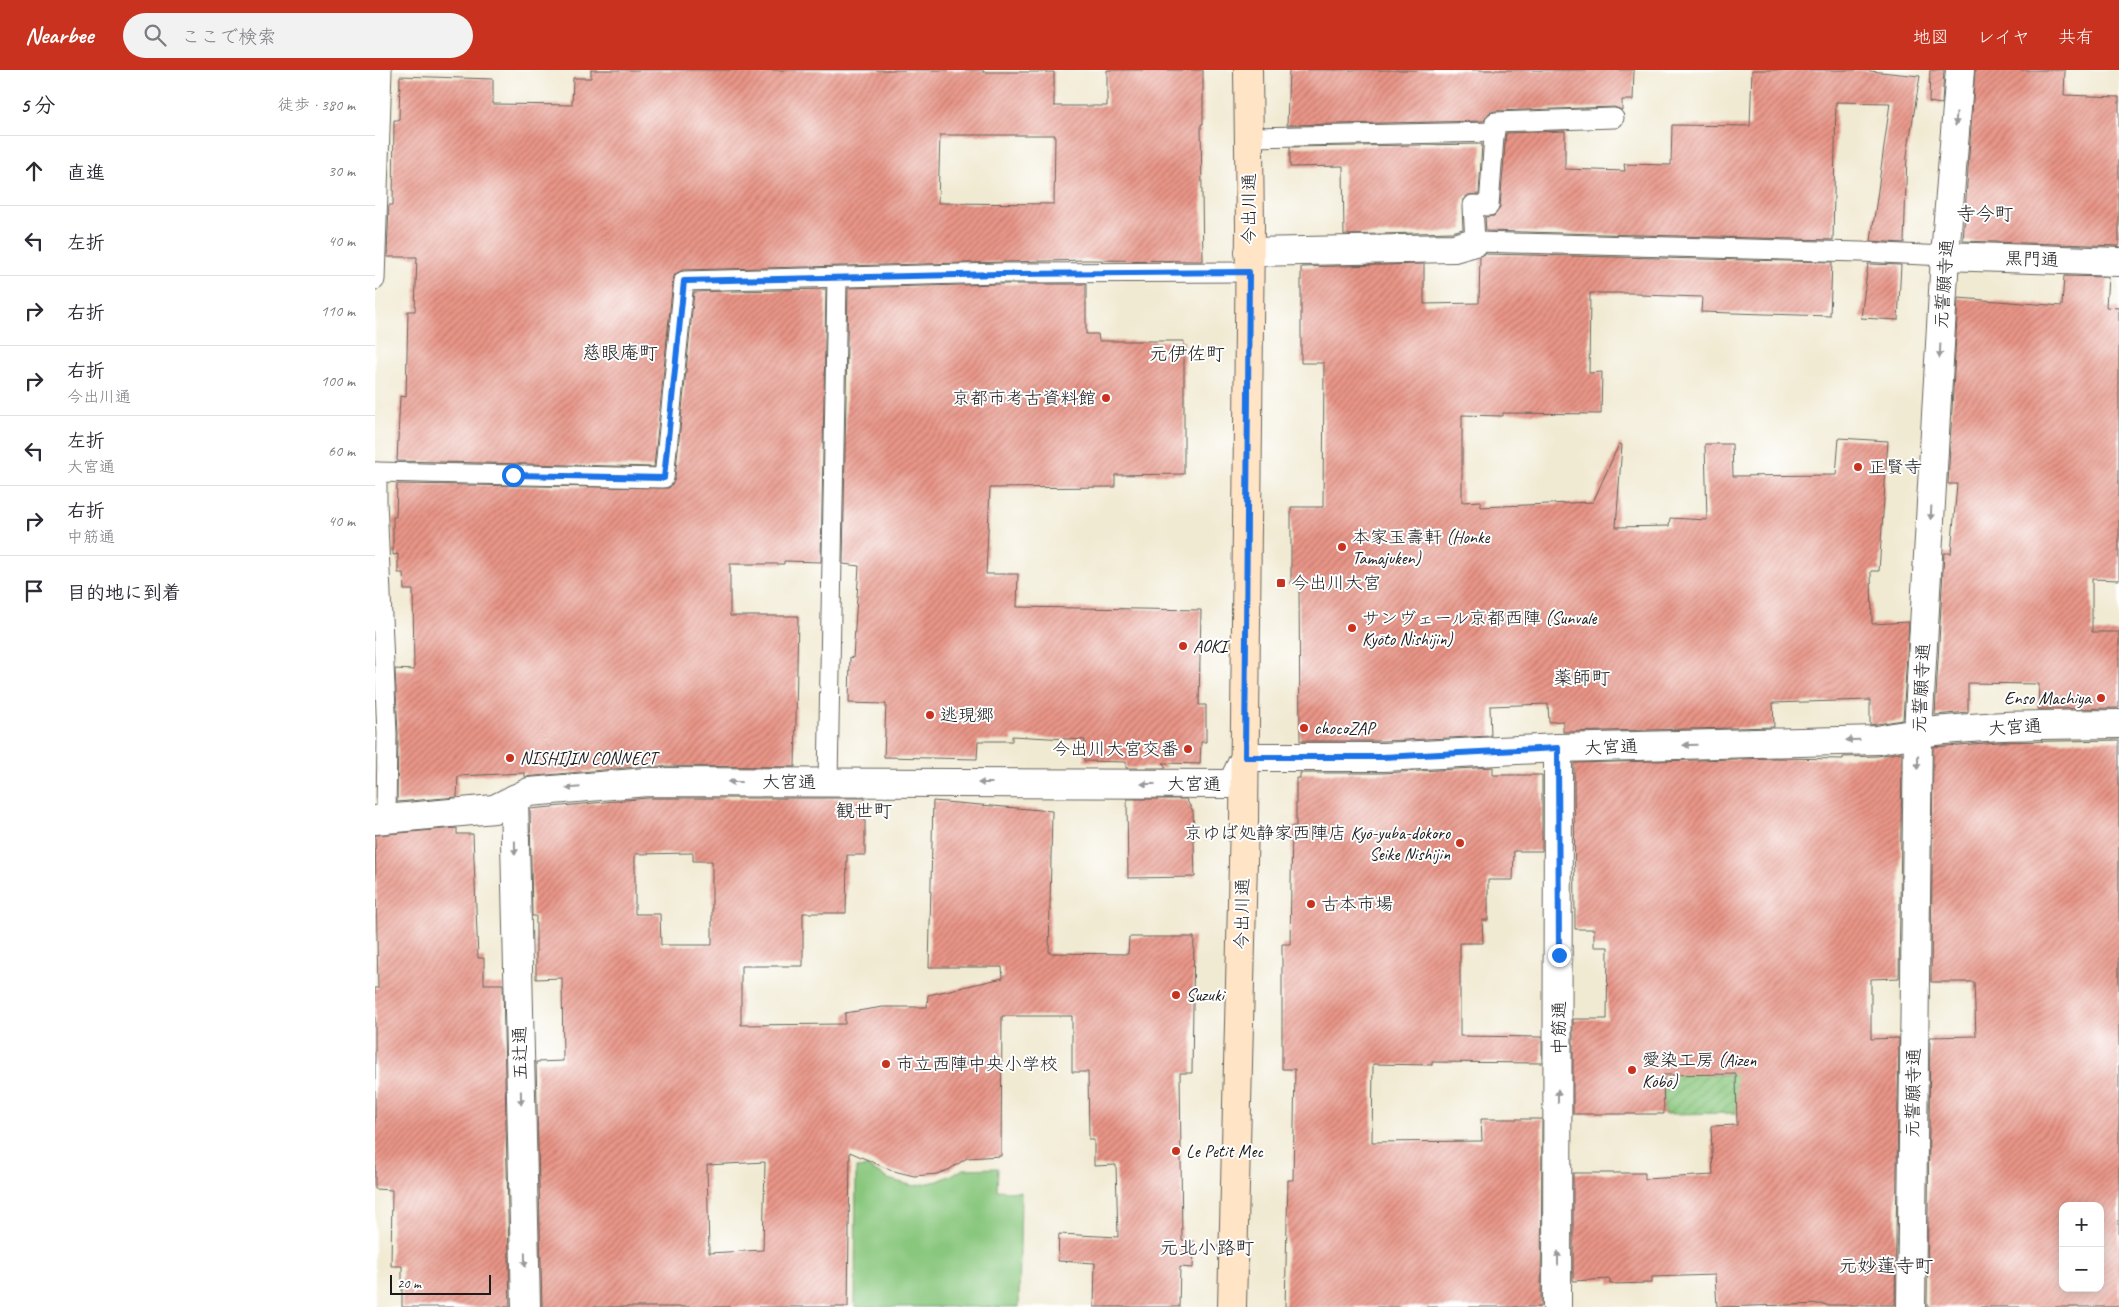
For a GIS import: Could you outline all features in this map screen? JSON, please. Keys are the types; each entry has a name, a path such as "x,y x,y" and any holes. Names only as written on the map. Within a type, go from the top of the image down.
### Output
{"main road":[{"name":"今出川通","path":"1232,1307 1245,757 1249,262 1248,70"}],"street":[{"name":"元誓願寺通","path":"1911,1307 1918,732 1945,256 1960,70"},
{"path":"1249,262 1454,248 1475,242"},
{"name":"黒門通","path":"1945,256 2119,262"},
{"name":"大宮通","path":"380,820 494,809 529,792 647,782 1232,784 1245,757 1383,757 1558,748 1878,740 1918,732 2053,725 2119,724"},
{"name":"中筋通","path":"1557,1307 1558,748"},
{"name":"五辻通","path":"514,799 526,1307"}],"lane":[{"path":"375,280 382,70"},
{"path":"1613,118 1495,122 1489,206 1473,205 1475,242 1945,256"},
{"path":"1248,137 1495,132"},
{"path":"380,820 387,734 376,472 664,478 684,281 1001,274 1249,262"},
{"path":"828,782 837,278"}],"green space":[{"path":"1663,1048 1713,1075 1732,1074 1732,1065 1738,1064 1739,1113 1664,1114"},
{"path":"868,1167 888,1179 914,1186 938,1181 964,1169 998,1168 997,1190 1021,1192 1019,1307 855,1307 856,1168"}],"building":[{"path":"591,70 983,70 983,72 1054,72 1054,106 1107,106 1107,70 1203,70 1203,124 1201,124 1203,261 1086,260 683,270 675,274 673,280 654,467 397,461 400,396 406,397 408,311 415,311 417,257 387,257 389,205 393,205 394,120 399,120 400,76 493,79 493,104 572,105 573,78 591,78","holes":["940,135 1055,135 1054,204 938,203"]},
{"path":"1289,70 1634,70 1633,100 1622,100 1622,110 1614,107 1495,111 1489,113 1484,121 1287,125"},
{"path":"1752,70 1860,70 1920,76 1907,155 1904,243 1871,241 1890,103 1836,102 1833,240 1486,231 1485,217 1494,216 1500,207 1506,133 1565,131 1565,169 1625,171 1624,164 1671,165 1672,125 1750,126"},
{"path":"1930,70 1944,70 1942,104 1929,102"},
{"path":"1975,70 2065,70 2064,95 2119,97 2119,246 1963,241"},
{"path":"1482,144 1479,194 1468,195 1463,199 1463,229 1452,232 1344,235 1343,166 1290,167 1290,147"},
{"path":"1485,254 1832,262 1830,316 1701,312 1702,297 1641,295 1641,293 1590,293 1589,373 1602,372 1601,414 1503,413 1503,416 1462,415 1462,502 1481,501 1481,507 1593,502 1619,444 1622,445 1616,527 1669,526 1670,518 1707,520 1705,444 1732,444 1733,476 1836,475 1839,438 1888,441 1879,571 1871,571 1872,624 1909,622 1903,720 1870,725 1870,700 1773,703 1774,727 1563,732 1563,721 1549,722 1548,704 1490,706 1491,736 1383,741 1300,741 1299,584 1291,584 1291,507 1323,507 1324,363 1301,363 1301,267 1424,264 1424,304 1479,303 1480,256"},
{"path":"1868,264 1901,265 1898,320 1861,318"},
{"path":"2064,276 2108,277 2106,307 2119,308 2119,580 2092,579 2092,632 2119,632 2119,708 2038,709 2039,684 1968,683 1968,712 1935,715 1944,553 1951,553 1957,484 1948,484 1958,298 2062,306"},
{"path":"1086,284 1086,334 1098,334 1099,341 1184,341 1184,474 1115,475 1115,487 990,488 986,574 1018,574 1017,607 1201,610 1199,705 1206,705 1206,742 1201,742 1200,764 1163,763 1166,768 1126,768 1126,762 1084,761 1085,740 1012,736 1012,741 978,741 977,759 884,757 886,704 849,703 850,657 853,658 859,566 843,564 848,288"},
{"path":"826,289 821,562 784,561 784,564 730,564 730,616 798,616 795,767 647,766 525,777 525,773 458,776 457,797 397,802 398,734 395,669 414,670 413,590 404,590 403,573 398,573 398,554 393,555 393,517 396,517 397,484 669,488 675,479 694,292"},
{"path":"2119,740 2119,1307 1927,1307 1930,1037 1976,1036 1974,982 1931,982 1933,747 1998,742"},
{"path":"1902,752 1899,978 1871,979 1871,1039 1899,1038 1895,1305 1825,1304 1717,1307 1715,1275 1652,1277 1652,1283 1610,1284 1610,1279 1573,1281 1573,1173 1645,1173 1645,1179 1713,1175 1711,1126 1737,1125 1736,1074 1663,1075 1664,1114 1573,1114 1573,1019 1607,1019 1608,947 1594,947 1594,929 1575,929 1574,763 1775,758 1843,759 1843,757 1878,756"},
{"path":"1493,767 1493,775 1542,775 1542,851 1514,851 1513,880 1488,880 1488,920 1482,920 1483,943 1460,943 1460,1036 1542,1037 1542,1063 1432,1062 1432,1065 1373,1064 1372,1142 1482,1141 1481,1119 1542,1119 1541,1307 1285,1307 1288,1180 1293,1180 1295,1069 1282,1069 1282,944 1290,944 1292,826 1296,827 1296,778 1300,778 1300,773 1383,773"},
{"path":"648,798 865,798 865,855 847,855 846,913 803,913 803,966 741,966 741,1025 845,1024 845,1013 883,1007 927,1007 928,995 1003,978 1002,967 929,967 933,801 1052,811 1049,953 1128,954 1129,937 1194,937 1192,1073 1180,1073 1182,1240 1194,1241 1193,1268 1180,1267 1179,1307 1094,1307 1095,1263 1058,1261 1059,1234 1118,1237 1116,1165 1094,1166 1094,1140 1089,1140 1088,1072 1072,1072 1072,1016 1002,1016 1001,1156 967,1158 950,1169 937,1174 914,1176 890,1170 850,1152 848,1307 542,1307 536,1062 563,1061 562,978 536,979 536,916 532,916 530,809","holes":["693,853 693,861 712,861 712,945 661,945 660,914 635,914 635,854","765,1162 763,1250 709,1253 707,1165"]},
{"path":"1127,799 1186,799 1193,811 1195,877 1128,878"},
{"path":"457,828 457,834 473,834 478,958 484,958 484,984 503,984 510,1307 402,1307 402,1266 391,1266 392,1190 375,1189 375,988 378,988 375,835"}],"place":[{"name":"京都市考古資料館","path":"1106,398"},
{"name":"正賢寺","path":"1858,467"},
{"name":"本家玉壽軒 (Honke Tamajuken)","path":"1342,547"},
{"name":"今出川大宮","path":"1281,583"},
{"name":"サンヴェール京都西陣 (Sunvale Kyōto Nishijin)","path":"1352,628"},
{"name":"AOKI","path":"1183,646"},
{"name":"Enso Machiya","path":"2101,698"},
{"name":"逃現郷","path":"930,715"},
{"name":"chocoZAP","path":"1304,728"},
{"name":"今出川大宮交番","path":"1188,749"},
{"name":"NISHIJIN CONNECT","path":"510,758"},
{"name":"京ゆば処静家西陣店 Kyō-yuba-dokoro Seike Nishijin","path":"1460,843"},
{"name":"古本市場","path":"1311,904"},
{"name":"Suzuki","path":"1176,995"},
{"name":"市立西陣中央小学校","path":"886,1064"},
{"name":"愛染工房 (Aizen Kōbō)","path":"1632,1070"},
{"name":"Le Petit Mec","path":"1176,1151"}],"district":[{"name":"寺今町","path":"1985,213"},
{"name":"慈眼庵町","path":"620,352"},
{"name":"元伊佐町","path":"1187,353"},
{"name":"薬師町","path":"1582,677"},
{"name":"観世町","path":"864,810"},
{"name":"元北小路町","path":"1207,1247"},
{"name":"元妙蓮寺町","path":"1886,1265"}],"route":[{"path":"513,475 664,478 684,281 1001,274 1249,272 1245,757 1383,757 1558,748 1559,955"}]}
